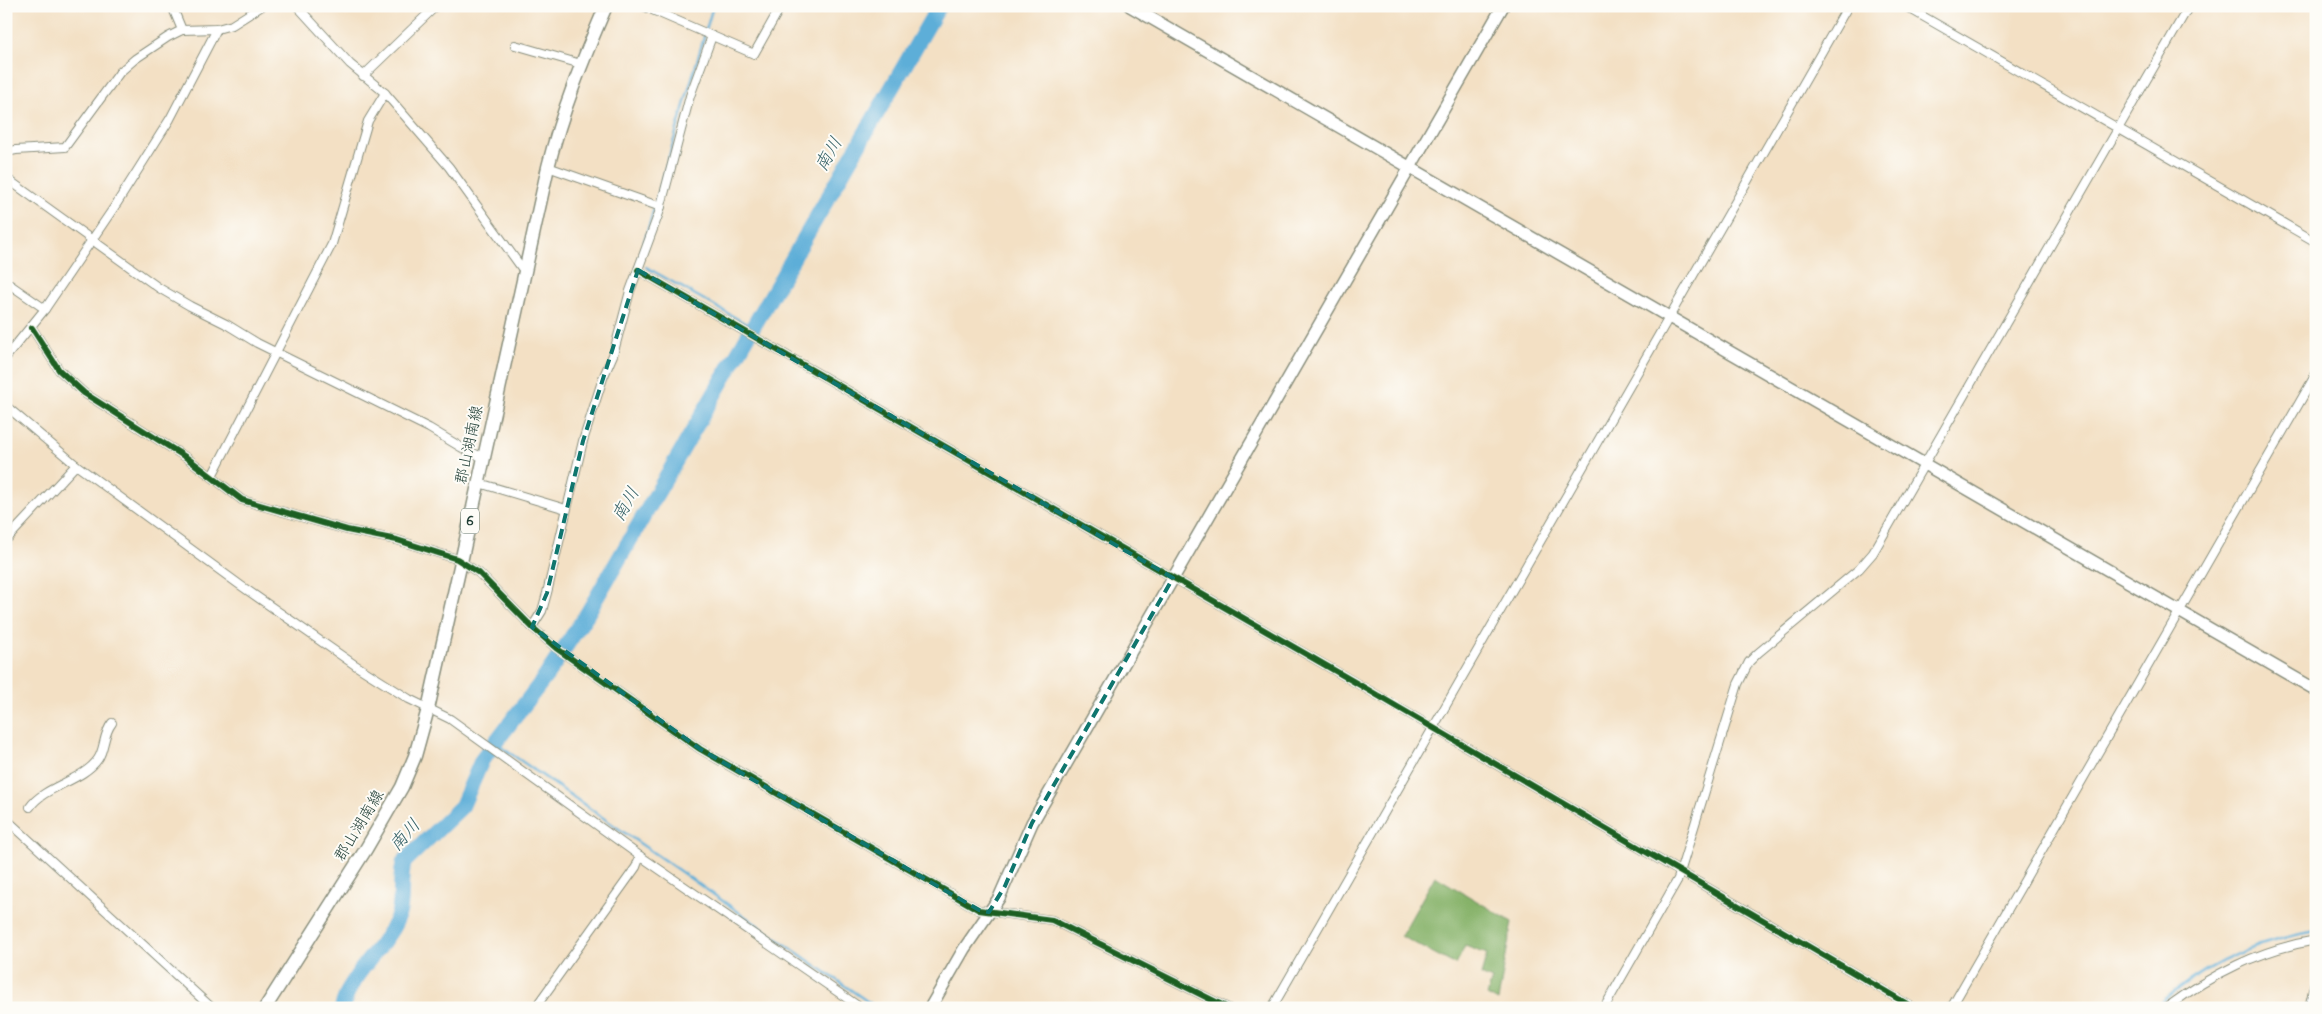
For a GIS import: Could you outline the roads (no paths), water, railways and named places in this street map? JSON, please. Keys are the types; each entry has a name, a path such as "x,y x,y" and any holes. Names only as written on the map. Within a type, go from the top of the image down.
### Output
{"main road":[{"name":"郡山湖南線","path":"265,1008 366,849 402,787 415,756 428,709 462,562 548,167 560,120 606,6"}],"street":[{"path":"172,6 182,30"},
{"path":"6,152 65,147 120,72 142,54 182,30 217,29 239,22 262,6"},
{"path":"297,6 363,76 385,93 449,167 524,271"},
{"path":"363,76 436,6"},
{"path":"642,6 754,54 781,6"},
{"path":"1130,6 2316,690"},
{"path":"930,1008 964,948 1005,886 1032,823 1503,6"},
{"path":"1272,1008 1848,6"},
{"path":"1905,6 2316,242"},
{"path":"1604,1008 1681,872 1738,684 1747,666 1766,646 1866,562 1880,542 2189,6"},
{"path":"6,357 45,310 170,119 217,29"},
{"path":"532,627 542,611 547,593 582,442 613,355 624,309 661,207 690,96 712,36"},
{"path":"515,45 581,64"},
{"path":"212,476 332,244 368,121 385,93"},
{"path":"548,167 661,207"},
{"path":"6,178 159,288 275,352 484,458"},
{"path":"638,270 1433,728 1914,1008"},
{"path":"6,282 45,310"},
{"path":"32,328 59,370 84,393 154,436 212,476 242,500 268,509 348,530 396,540 448,555 462,562 478,572 532,627 556,648 700,749 979,910 1041,918 1059,923 1228,1008"},
{"path":"1951,1008 2316,374"},
{"path":"6,406 76,464 240,585 354,665 428,709 450,719 640,856 861,1008"},
{"path":"6,540 76,464"},
{"path":"478,483 566,509"},
{"path":"30,807 36,800 77,776 98,759 106,732 112,723"},
{"path":"6,819 212,1008"},
{"path":"535,1008 636,867 640,856"},
{"path":"2166,1008 2200,983 2251,957 2292,944 2316,940"},
{"path":"2310,1008 2316,978"}],"waterway":[{"path":"638,263 713,6"},
{"name":"南川","path":"342,1008 352,983 389,934 398,916 404,862 462,806 482,760 546,676 587,614 939,6"},
{"path":"646,267 752,327"},
{"path":"494,742 877,1008"},
{"path":"2155,1008 2191,980 2230,958 2272,941 2316,931"}]}
